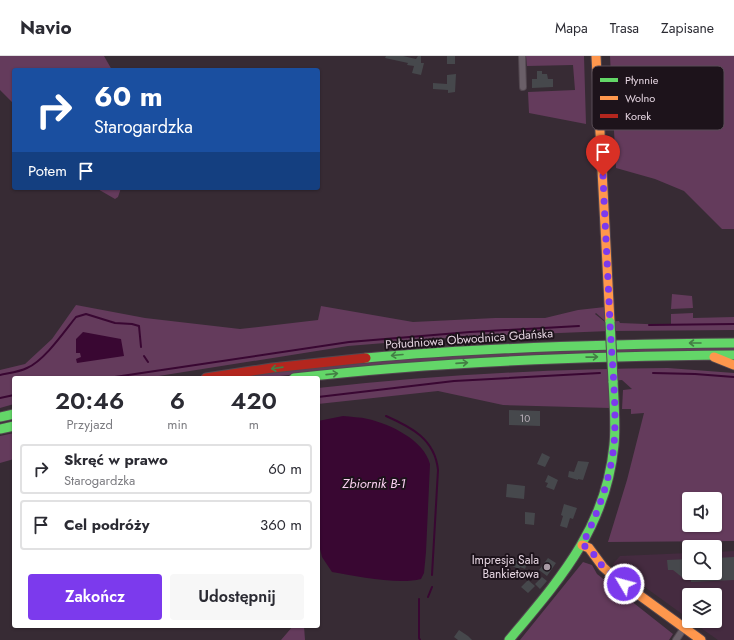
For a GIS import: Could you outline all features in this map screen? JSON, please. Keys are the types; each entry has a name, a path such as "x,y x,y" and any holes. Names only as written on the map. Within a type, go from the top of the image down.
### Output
{"main road":[{"path":"596,56 597,66"},
{"path":"509,640 552,589 571,564 582,545 598,511 606,487 611,463 615,426 600,130"},
{"name":"Południowa Obwodnica Gdańska","path":"220,376 298,365 431,352 565,345 734,343"},
{"path":"708,355 734,365"},
{"name":"Południowa Obwodnica Gdańska","path":"312,376 395,367 480,362 563,358 734,355"},
{"path":"0,417 12,414"},
{"path":"0,430 12,427"},
{"path":"582,545 589,548 603,567 613,576 682,627"},
{"path":"684,628 701,640"}],"street":[{"path":"522,56 523,87"},
{"path":"676,640 684,628"}],"shaded area":[{"path":"0,56 104,56 111,68 12,68 12,102 0,90"},
{"path":"526,56 584,56 586,124 529,113 528,92 575,90 573,65 527,66"},
{"path":"610,56 734,56 734,229 722,229 684,191 655,179 616,168 614,130 724,130 724,66 611,66"},
{"path":"99,190 120,190 118,197 115,199"},
{"path":"672,294 692,296 693,308 671,309"},
{"path":"76,305 145,318 240,329 318,320 321,306 413,322 495,318 545,318 578,310 605,307 605,321 596,313 595,314 605,322 619,321 620,323 671,325 671,314 693,313 693,318 734,317 734,330 610,331 459,337 348,346 159,376 12,376 12,405 0,408 0,370 25,364 52,339"},
{"path":"734,347 734,351 314,372 280,376 243,376 270,372 486,352"},
{"path":"668,368 734,373 734,541 682,540 682,541 608,542 627,480 644,413 631,414 631,409 622,409 623,390 632,389 622,380 609,381 610,408 503,405 438,391 320,404 320,388 449,376 536,371"},
{"path":"12,433 12,460 0,463 0,436"},
{"path":"734,551 734,640 718,640 701,628 722,628 722,588 682,588 682,614 613,564 620,556 682,553 682,580 722,580 722,552"},
{"path":"583,562 592,565 597,574 673,634 669,640 520,640"},
{"path":"291,628 304,628 305,640 281,640"}],"water":[{"path":"83,332 121,339 124,356 77,363 76,359 81,357 80,353 76,353 76,339"},
{"name":"Zbiornik B-1","path":"343,416 359,417 377,421 405,434 427,455 430,464 426,552 424,573 421,579 401,581 365,578 332,572 322,557 320,549 320,421"}],"building":[{"path":"386,56 403,56 416,59 418,56 421,56 421,63 424,63 421,75 412,73 414,66 407,65 408,63 385,58"},
{"path":"447,56 455,56 455,64 447,64"},
{"path":"537,71 542,71 542,74 547,74 548,79 553,79 553,87 532,88 532,79 537,79"},
{"path":"456,74 455,92 448,93 448,90 433,89 433,83 447,84 447,75"},
{"path":"509,410 540,411 540,426 509,425"},
{"path":"542,453 550,457 545,467 537,464"},
{"path":"578,461 589,462 583,480 568,477 569,471 574,472"},
{"path":"548,475 558,480 554,490 546,487 548,483 545,482"},
{"path":"507,484 525,486 524,499 506,497"},
{"path":"564,504 577,508 573,519 570,518 567,528 560,526"},
{"path":"525,512 535,513 534,525 525,524"},
{"path":"734,557 734,580 691,582 691,580 722,580 722,558"},
{"path":"513,558 527,564 525,569 520,567 519,569 510,565"},
{"name":"Impresja Sala Bankietowa","path":"548,558 556,563 547,576 539,570"},
{"path":"682,559 682,577 673,570 668,570 667,560"},
{"path":"542,577 547,581 540,589 535,584"},
{"path":"528,580 535,586 528,593 521,587"},
{"path":"459,630 472,640 458,640 454,637"}],"waterway":[{"path":"0,375 21,370 33,364 47,353 76,317 86,314 115,323 139,326 141,347"},
{"path":"649,325 734,324"},
{"path":"121,376 349,342 470,332 579,326"},
{"path":"144,356 148,362"},
{"path":"320,397 454,381 600,373"},
{"path":"653,373 734,377"},
{"path":"0,398 12,395"},
{"path":"386,416 413,430 427,442 436,459 438,470 432,575"},
{"path":"428,597 432,587"},
{"path":"419,599 420,640"}],"traffic: fast":[{"path":"610,322 613,381"},
{"path":"366,358 458,351 550,347 734,343"},
{"path":"312,376 404,367 514,360 734,355"},
{"path":"509,640 563,573 578,551 591,527 601,502 609,475 614,445 615,421 613,381"},
{"path":"0,417 12,414"},
{"path":"0,429 12,426"}],"traffic: slow":[{"path":"596,56 597,66"},
{"path":"600,130 610,322"},
{"path":"714,357 734,365"},
{"path":"582,545 589,548 603,567 613,576 701,640"}],"traffic: jam":[{"path":"219,376 272,368 366,358"}],"place":[{"name":"Impresja Sala Bankietowa","path":"547,567"}],"route":[{"path":"603,176 615,426 614,445 606,487 598,511 582,545 589,548 603,567 624,584"}]}
